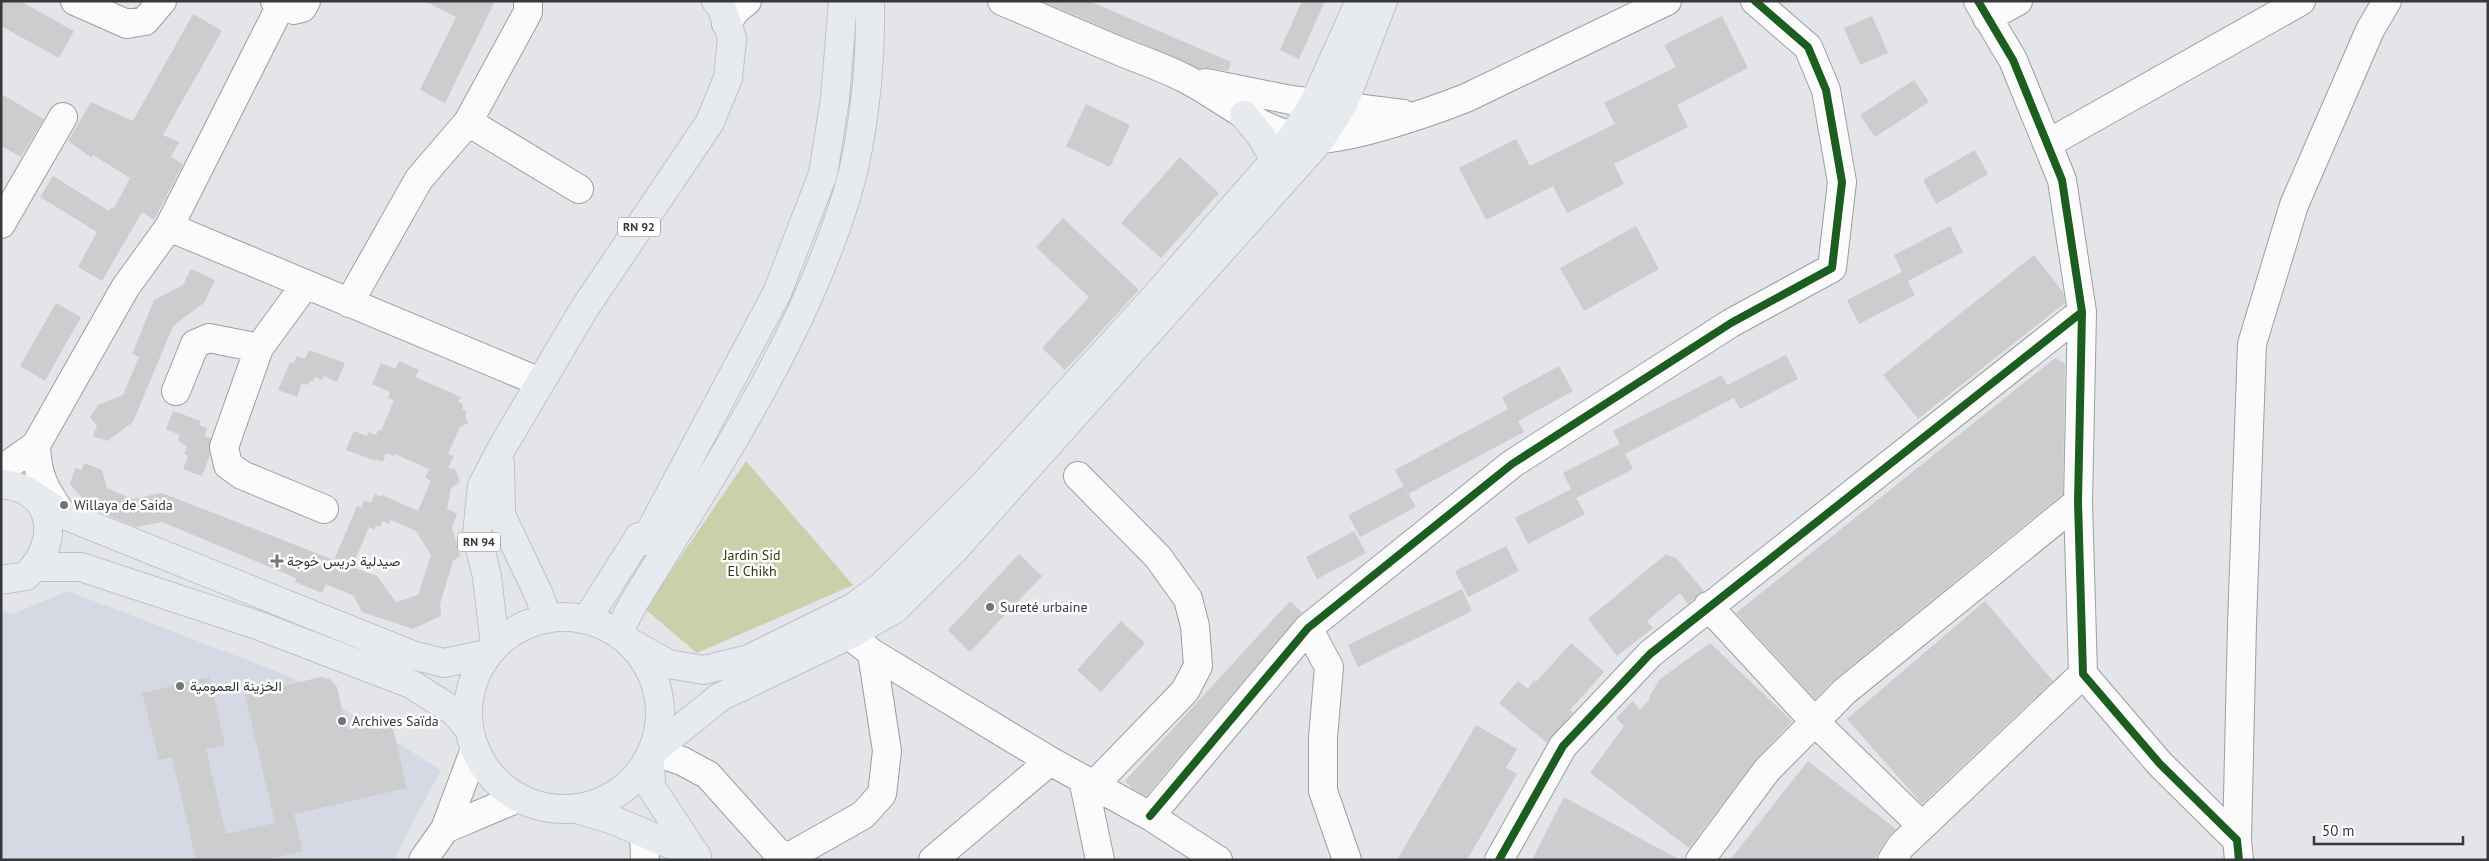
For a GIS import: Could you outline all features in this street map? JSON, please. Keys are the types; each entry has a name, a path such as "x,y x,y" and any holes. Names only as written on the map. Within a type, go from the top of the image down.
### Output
{"main road":[{"path":"587,619 639,537 645,542 777,293 823,174 835,99 843,1"},
{"path":"624,638 633,604 766,386 805,306 838,223 858,150 868,82 870,1"},
{"path":"1163,303 1293,136 1314,103 1360,1"},
{"path":"472,739 467,709 470,690 477,671 491,650 519,627 546,618 587,619 668,664 704,670 749,659 854,607 882,586 987,497 1163,303 1321,139 1343,106 1383,1"},
{"name":"RN 92","path":"504,444 584,309 710,122 728,78 732,38 721,12"},
{"path":"1244,115 1261,136 1274,160"},
{"name":"RN 94","path":"504,444 498,473 500,515 539,595 546,618"},
{"name":"RN 94","path":"491,650 487,576 477,534 482,486 504,444"},
{"path":"1,484 11,485 27,492 62,514 412,656 444,663 491,650"},
{"path":"1,580 26,576 36,567 44,554 49,537 48,519 40,504 27,492"},
{"path":"577,809 606,800 632,782 652,754 720,697 848,635 895,609 954,550 987,497"},
{"path":"36,567 81,567 257,625 411,684 455,712 472,739 485,769 500,785 518,798 546,808 577,809 613,820 645,847 698,858"},
{"path":"624,638 648,666 659,693 660,723 652,754 651,787 698,858"}],"street":[{"path":"75,1 128,24 145,21 162,1"},
{"path":"349,303 419,179 468,122 528,12 528,1"},
{"path":"721,12 736,9 746,1"},
{"path":"1002,1 1184,78 1244,115 1293,136 1321,139 1346,135 1414,116 1466,98 1667,1"},
{"path":"1150,816 1308,628 1512,464 1732,323 1832,268 1842,182 1826,90 1808,47 1754,1"},
{"path":"2018,1 1983,10 2013,60 2062,180 2082,312 2078,502 2083,674 2160,764 2238,850"},
{"path":"2047,144 2301,1"},
{"path":"2238,850 2242,624 2252,344 2294,205 2370,30 2387,1"},
{"path":"1,470 36,445 125,288 169,227 286,2"},
{"path":"1184,78 1266,96 1414,116"},
{"path":"1,224 63,118"},
{"path":"468,122 579,189"},
{"path":"169,227 540,382"},
{"path":"305,285 259,348 224,447 228,465 242,475 324,510"},
{"path":"1499,860 1563,746 1650,654 1708,606 2082,312"},
{"path":"176,391 195,344 208,338 259,348"},
{"path":"36,445 36,467 42,483 62,514"},
{"path":"1078,476 1158,557 1188,599 1194,626 1198,666 1185,691 1088,782"},
{"path":"1700,860 1767,770 1845,691 2078,502"},
{"path":"1708,606 1815,722 1922,826"},
{"path":"1308,628 1329,667 1323,738 1323,791 1347,860"},
{"path":"848,635 872,654 1050,761 1150,816 1218,860"},
{"path":"652,754 682,762 708,775 776,852 786,856 796,853 863,815 882,794 887,751 872,654"},
{"path":"1892,860 1901,846 2083,674"},
{"path":"423,860 445,829 472,739"},
{"path":"933,860 1050,761"},
{"path":"1088,782 1100,860"},
{"path":"445,829 518,798"}],"shaded area":[{"path":"68,591 296,679 441,770 393,860 1,860 1,610 13,614"}],"green space":[{"name":"Jardin Sid El Chikh","path":"746,461 853,585 697,653 645,609"}],"building":[{"path":"1,1 20,1 74,31 59,58 1,26"},
{"path":"424,1 495,1 445,103 420,90 456,17"},
{"path":"1042,1 1089,1 1231,62 1228,71 1209,68 1200,69"},
{"path":"1302,1 1325,1 1299,59 1280,50"},
{"path":"193,14 222,31 163,135 179,142 171,157 183,164 154,220 142,212 102,281 78,267 97,232 40,197 53,176 109,211 112,207 114,208 130,178 93,155 92,158 68,141 91,102 133,121"},
{"path":"1722,16 1748,68 1677,105 1688,127 1614,164 1624,184 1567,213 1553,186 1486,220 1459,168 1516,139 1530,166 1615,124 1604,103 1676,67 1664,45"},
{"path":"1872,16 1888,53 1860,65 1844,28"},
{"path":"1914,80 1929,102 1875,137 1860,115"},
{"path":"1,94 44,119 21,157 1,146"},
{"path":"1086,104 1130,125 1110,167 1066,146"},
{"path":"1975,150 1988,174 1936,204 1923,180"},
{"path":"1180,157 1219,193 1161,258 1121,223"},
{"path":"1063,218 1139,290 1065,370 1042,348 1089,297 1036,247"},
{"path":"1636,226 1659,269 1584,311 1560,268"},
{"path":"1950,226 1963,252 1908,281 1915,295 1859,324 1847,300 1902,272 1894,255"},
{"path":"2034,255 2063,292 2065,303 1918,419 1883,375"},
{"path":"191,269 215,280 205,302 173,326 133,422 107,441 93,436 97,426 90,417 98,405 123,395 139,357 132,354 154,300 183,285"},
{"path":"56,303 81,317 45,381 20,366"},
{"path":"309,350 345,363 337,382 324,376 322,380 315,377 313,382 310,381 308,385 302,383 297,397 278,390 290,362 294,363 297,356 305,359"},
{"path":"1786,355 1798,379 1740,409 1734,398 1625,454 1613,431 1722,375 1727,385"},
{"path":"2055,358 2065,363 2063,494 1835,679 1815,699 1736,613"},
{"path":"399,361 419,370 415,377 461,397 458,402 463,404 462,409 467,411 465,416 468,423 460,427 448,454 454,456 448,468 455,469 460,482 451,488 447,509 457,514 452,528 460,556 453,561 440,604 441,616 413,629 362,612 354,596 326,584 322,593 295,582 296,578 162,522 136,527 90,508 70,484 75,468 82,470 84,463 102,470 107,488 132,499 162,493 334,560 357,506 361,508 364,500 371,503 375,494 381,497 382,495 418,511 431,481 425,478 429,469 395,454 394,456 386,453 383,462 346,450 354,431 367,436 368,432 376,435 378,430 381,431 394,400 388,398 390,392 372,384 381,363 395,369","holes":["391,520 416,531 431,555 418,595 396,602 377,576 352,567 369,527 374,530 376,525 380,527 382,521 389,524"]},
{"path":"1559,366 1573,391 1518,421 1524,432 1408,494 1395,470 1508,409 1502,397"},
{"path":"173,411 201,421 199,425 207,428 205,436 211,438 210,455 202,476 183,469 188,456 184,454 187,447 178,440 180,435 166,429"},
{"path":"1620,444 1633,469 1576,498 1585,514 1528,544 1515,518 1571,489 1563,473"},
{"path":"1404,486 1416,507 1360,537 1348,515"},
{"path":"1354,531 1366,553 1317,579 1306,557"},
{"path":"1506,546 1519,571 1468,597 1455,571"},
{"path":"1019,554 1042,576 970,652 948,630"},
{"path":"1666,554 1676,558 1704,591 1688,604 1680,593 1647,621 1653,628 1617,656 1588,619"},
{"path":"1462,589 1472,611 1358,667 1348,645"},
{"path":"1290,601 1302,612 1146,796 1133,789 1125,781"},
{"path":"1985,601 2053,681 1922,804 1847,719"},
{"path":"1121,621 1145,643 1101,692 1077,670"},
{"path":"1571,643 1604,672 1570,710 1573,713 1547,743 1499,703 1518,681 1528,689 1534,680 1536,682"},
{"path":"1710,643 1792,721 1755,761 1689,848 1590,773 1624,726 1616,718 1633,701 1640,710 1650,699 1649,697 1660,679"},
{"path":"209,677 225,745 206,749 226,834 275,823 245,695 321,677 330,679 337,687 347,730 378,722 393,728 407,788 294,814 303,851 264,860 196,860 172,757 159,760 142,693"},
{"path":"1476,725 1517,749 1506,768 1517,774 1467,860 1397,860"},
{"path":"1808,761 1896,829 1888,837 1874,860 1730,860"},
{"path":"1564,797 1680,860 1532,860"}],"cycle path":[{"path":"1150,816 1308,628 1512,464 1731,323 1832,268 1842,182 1826,90 1808,47 1755,1"},
{"path":"1978,1 2013,60 2062,180 2082,312 2078,502 2083,674 2160,764 2237,840 2239,860"},
{"path":"1499,860 1563,746 1650,654 2082,312"}],"place":[{"name":"Willaya de Saida","path":"64,505"},
{"name":"صيدلية دريس خوجة","path":"277,561"},
{"name":"Sureté urbaine","path":"990,607"},
{"name":"الخزينة العمومية","path":"180,686"},
{"name":"Archives Saïda","path":"342,721"}]}
